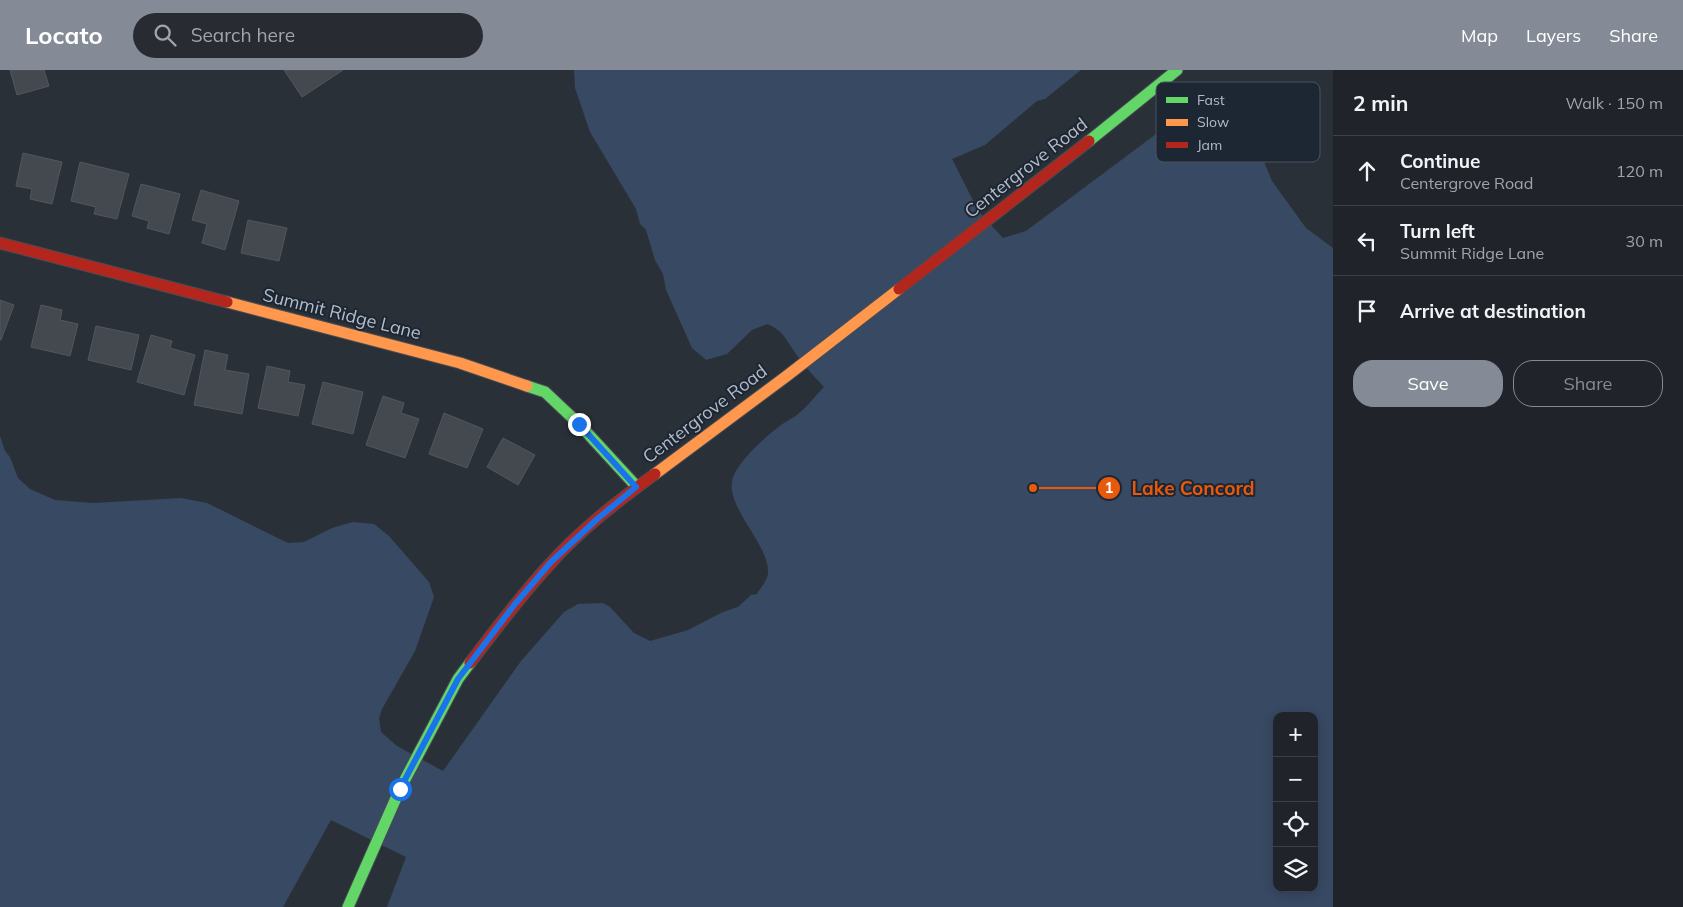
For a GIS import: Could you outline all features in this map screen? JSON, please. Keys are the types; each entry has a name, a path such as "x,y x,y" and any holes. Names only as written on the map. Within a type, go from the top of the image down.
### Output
{"street":[{"name":"Centergrove Road","path":"1161,82 1176,70"},
{"name":"Centergrove Road","path":"348,907 400,789 458,679 515,604 551,562 596,520 636,487 788,375 1042,179 1156,86"},
{"name":"Summit Ridge Lane","path":"0,243 460,363 545,392 579,424 636,487"}],"water":[{"path":"574,70 1081,70 1045,99 1037,101 985,145 952,159 979,212 1003,238 1026,231 1156,134 1156,162 1264,162 1272,181 1306,228 1333,248 1333,907 387,907 406,857 331,820 283,907 0,907 0,436 18,478 30,489 55,500 93,503 181,498 207,503 288,543 304,542 332,528 353,522 374,524 389,536 429,582 434,597 415,651 382,709 379,718 381,732 397,746 443,771 521,661 564,612 578,604 603,603 610,607 634,633 650,641 688,630 723,612 738,607 751,595 757,594 768,573 766,559 734,498 732,486 734,475 763,440 778,427 801,412 824,387 802,363 781,333 767,324 752,330 727,354 706,360 692,348 666,290 663,274 655,260 646,230 640,224 636,209 590,132 575,88"}],"building":[{"path":"10,70 44,70 49,86 17,95"},
{"path":"284,70 343,70 302,97"},
{"path":"23,153 62,162 52,204 30,199 32,189 16,186"},
{"path":"80,162 129,174 117,219 94,214 96,207 71,201"},
{"path":"141,184 180,194 169,234 147,228 149,221 132,216"},
{"path":"201,190 239,201 225,250 202,243 207,224 192,220"},
{"path":"248,220 287,228 279,261 241,253"},
{"path":"0,300 14,305 1,340 0,340"},
{"path":"41,305 62,310 60,320 78,324 70,356 31,347"},
{"path":"96,326 139,335 131,370 88,360"},
{"path":"151,335 172,341 170,348 195,355 184,395 137,382"},
{"path":"205,350 228,355 225,370 249,374 242,414 194,405"},
{"path":"267,366 290,371 288,382 305,385 298,416 258,408"},
{"path":"323,382 363,392 353,434 312,424"},
{"path":"383,396 404,403 401,413 419,419 405,458 366,445"},
{"path":"444,413 483,429 467,468 429,454"},
{"path":"503,438 535,455 518,485 487,467"}],"traffic: fast":[{"path":"1162,82 1177,70"},
{"path":"1089,141 1156,87"},
{"path":"527,386 545,392 579,424 637,487"},
{"path":"348,907 400,789 458,679 470,663"}],"traffic: slow":[{"path":"655,474 899,289"},
{"path":"227,302 460,363 527,386"}],"traffic: jam":[{"path":"899,289 1089,141"},
{"path":"0,243 227,302"},
{"path":"470,663 519,600 562,551 600,516 655,474"}],"place":[{"name":"Lake Concord","path":"1033,488"}],"route":[{"path":"400,789 458,679 515,604 551,562 596,520 636,487 579,424"}]}
